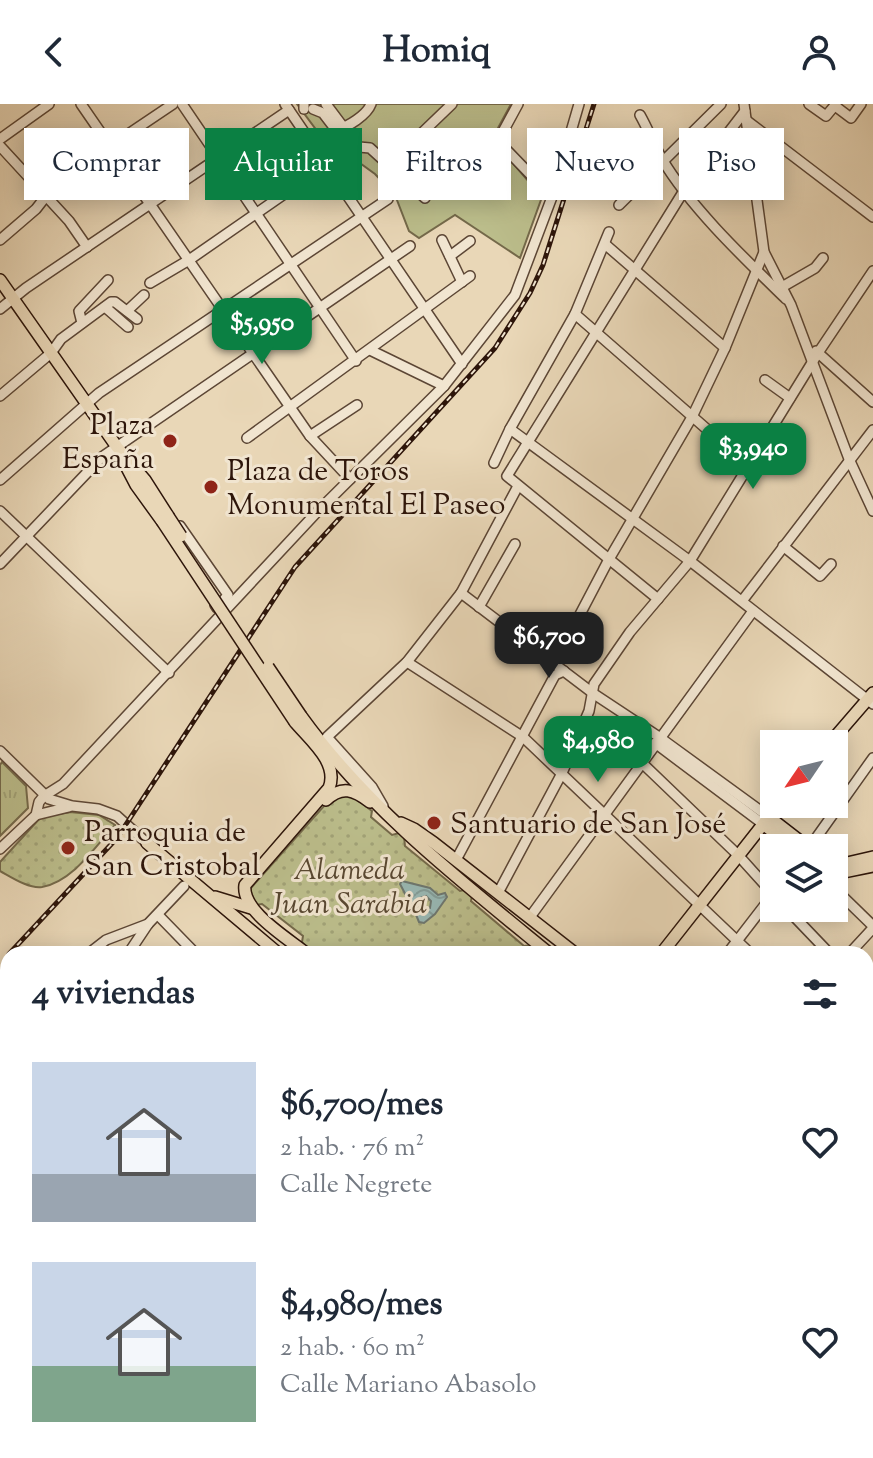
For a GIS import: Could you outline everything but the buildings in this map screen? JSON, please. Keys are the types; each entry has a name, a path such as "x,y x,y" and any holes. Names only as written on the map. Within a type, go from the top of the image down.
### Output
{"main road":[{"path":"0,280 117,447 330,765 333,779 329,788 245,885 251,908"},
{"path":"842,730 871,699"},
{"path":"298,719 427,851 540,946"},
{"path":"294,829 304,824 330,796 343,789 358,793 414,829 566,946"},
{"path":"766,820 780,834"},
{"path":"766,820 788,834"},
{"path":"667,946 766,820"},
{"path":"147,843 269,946"},
{"path":"848,867 872,862"},
{"path":"204,891 251,908 297,946"},
{"path":"505,918 536,930 558,946"},
{"path":"267,921 290,946"}],"street":[{"path":"0,139 49,104"},
{"path":"81,104 98,128"},
{"path":"137,128 173,104"},
{"path":"182,104 205,137"},
{"path":"326,104 344,128 369,109 371,104"},
{"path":"427,128 452,104"},
{"path":"518,104 498,141 527,171"},
{"path":"572,128 579,104"},
{"path":"619,205 721,104"},
{"path":"809,104 826,116 836,105 851,118 861,104"},
{"path":"264,128 289,110 309,107 323,113 334,128"},
{"path":"289,110 301,128"},
{"path":"733,128 745,112"},
{"path":"745,112 873,217"},
{"path":"745,112 764,252 815,358 849,459 873,511"},
{"path":"640,115 664,161 679,181"},
{"path":"0,146 24,172"},
{"path":"0,309 205,169"},
{"path":"658,599 507,476 679,198"},
{"path":"0,240 43,200"},
{"path":"50,200 87,247"},
{"path":"147,200 310,436 350,479"},
{"path":"247,200 356,361"},
{"path":"150,283 276,200"},
{"path":"350,200 462,364"},
{"path":"0,480 86,403 387,200"},
{"path":"214,621 217,608 444,386 462,364 515,295 551,200"},
{"path":"695,200 791,305"},
{"path":"494,463 575,314 609,232"},
{"path":"247,438 466,279 442,240"},
{"path":"450,256 470,241"},
{"path":"606,245 725,348"},
{"path":"0,564 102,457 410,246"},
{"path":"554,664 608,561 692,417 725,348 764,252"},
{"path":"782,287 815,268 823,258"},
{"path":"498,893 562,773 589,711 594,684 630,632 690,561 815,358 873,271"},
{"path":"82,323 79,311 108,280"},
{"path":"127,311 144,295"},
{"path":"0,396 51,353 61,339 105,307 114,302 137,319"},
{"path":"105,307 128,327"},
{"path":"575,314 749,466"},
{"path":"370,350 444,386"},
{"path":"815,358 873,402"},
{"path":"765,379 790,398"},
{"path":"310,436 357,405"},
{"path":"510,429 871,699"},
{"path":"742,601 873,430"},
{"path":"140,482 159,496 233,595"},
{"path":"140,482 146,506 217,608"},
{"path":"391,817 372,787 327,737 407,662 461,593 518,486"},
{"path":"0,511 169,673"},
{"path":"479,607 515,544"},
{"path":"783,546 820,576 831,564"},
{"path":"461,593 766,820"},
{"path":"36,815 44,796 63,784 169,673 233,595"},
{"path":"530,917 753,611"},
{"path":"407,662 523,737 742,946"},
{"path":"456,860 555,675 564,671"},
{"path":"0,751 44,796 117,816 147,843"},
{"path":"819,834 873,758"},
{"path":"641,762 760,879"},
{"path":"63,784 63,795 72,806"},
{"path":"0,849 36,815 72,806"},
{"path":"133,946 148,924 184,886"},
{"path":"848,902 873,927 856,946"},
{"path":"733,946 760,912"},
{"path":"158,915 188,946"},
{"path":"799,922 822,946"},
{"path":"97,946 148,924"},
{"path":"119,934 127,946"}],"green space":[{"path":"297,104 511,104 498,128 378,128 378,177 362,165 362,128 315,128"},
{"path":"511,161 527,180 527,200 541,200 520,258 455,215 419,238 409,231 397,200 511,200"},
{"path":"2,762 26,786 28,808 0,836 0,765"},
{"name":"Alameda Juan Sarabia","path":"332,797 353,797 372,811 371,817 392,835 399,833 404,836 405,846 460,891 464,890 472,896 471,901 524,946 305,946 303,936 262,904 255,905 250,889"},
{"path":"70,812 99,815 115,825 73,871 53,884 37,887 0,871 0,862 41,817"}],"water":[{"path":"402,881 430,888 438,895 445,893 447,897 435,914 424,923 419,922 414,910 430,908 431,901 426,896 420,898 418,904 410,903 400,884"}],"railway":[{"path":"16,946 117,838 295,567 495,348 530,293 543,265 594,104"}],"place":[{"name":"Plaza España","path":"170,441"},
{"name":"Plaza de Toros Monumental El Paseo","path":"211,487"},
{"name":"Santuario de San José","path":"434,823"},
{"name":"Parroquia de San Cristobal","path":"68,848"}]}
